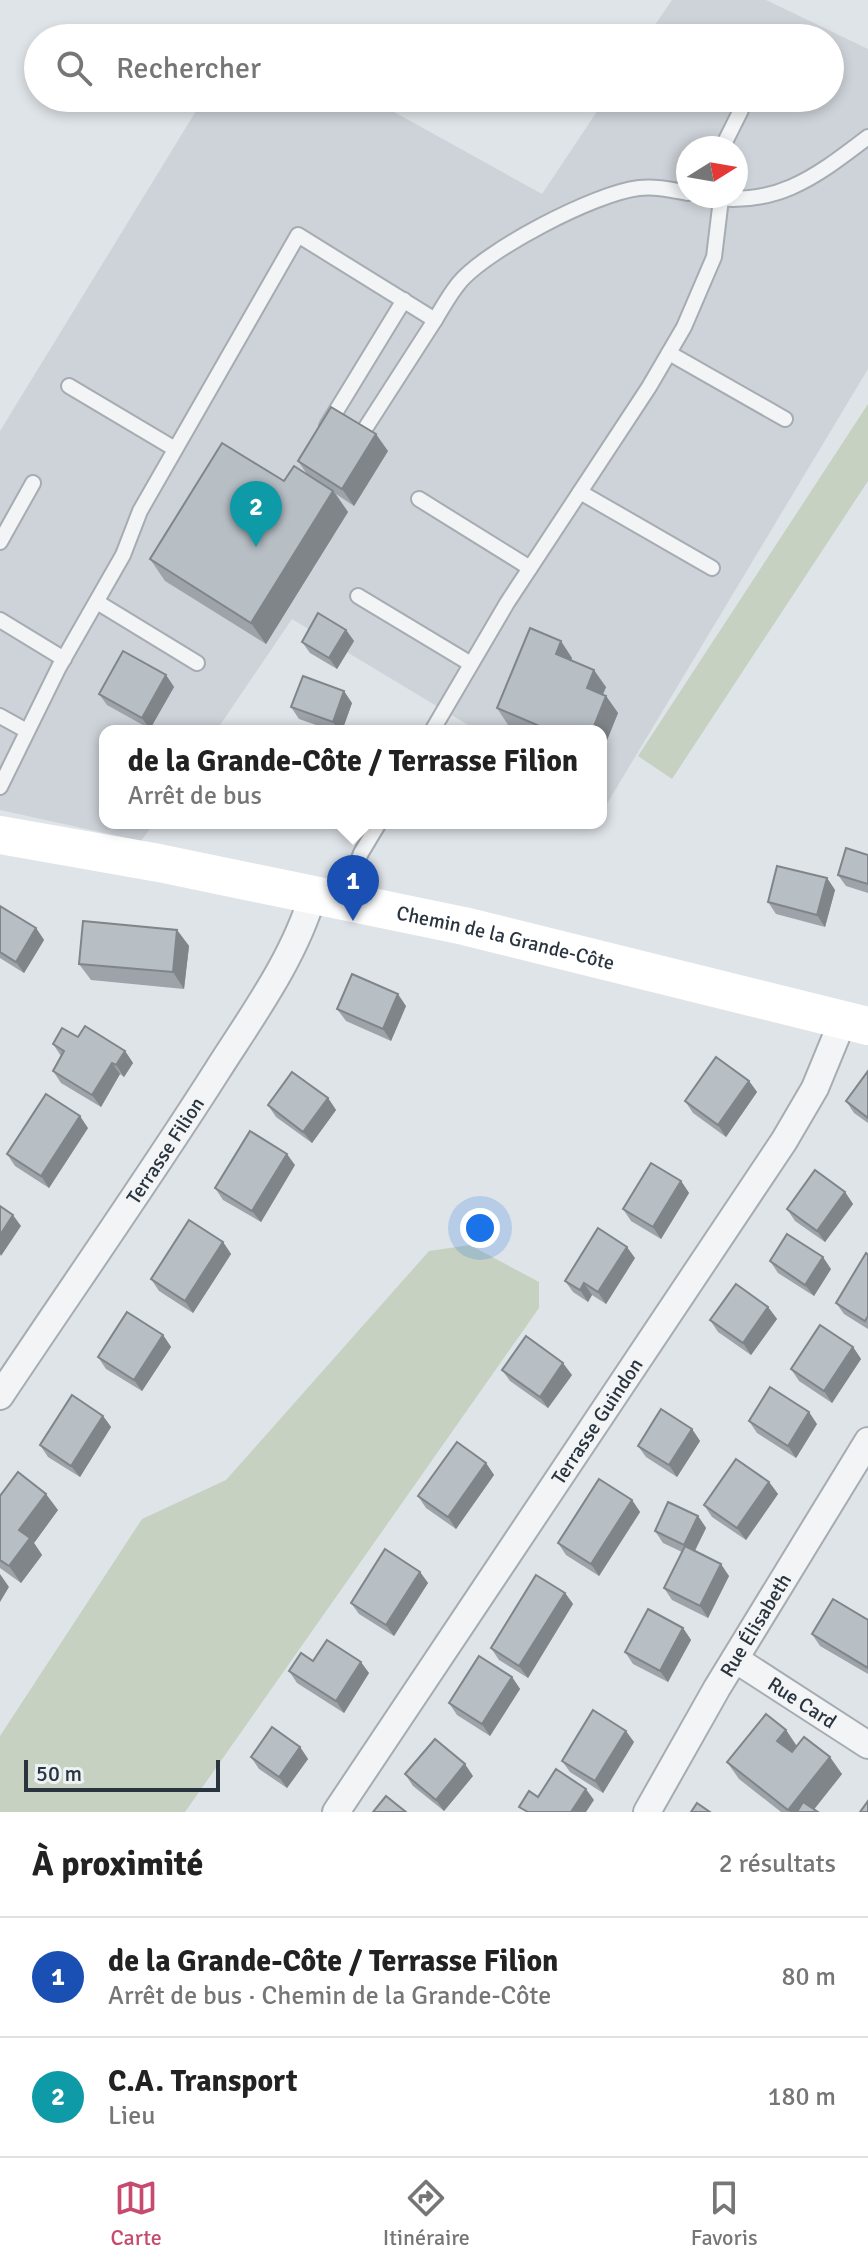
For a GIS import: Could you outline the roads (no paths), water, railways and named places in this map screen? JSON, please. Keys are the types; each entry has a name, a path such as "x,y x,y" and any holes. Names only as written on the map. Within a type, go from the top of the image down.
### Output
{"main road":[{"name":"Chemin de la Grande-Côte","path":"0,835 464,926 856,1023"}],"street":[{"name":"Terrasse Filion","path":"0,1396 91,1266 253,1015 301,926 327,897"},
{"name":"Terrasse Guindon","path":"336,1812 784,1141 856,1023"},
{"name":"Rue Élisabeth","path":"647,1812 735,1659 868,1441"},
{"name":"Rue Card","path":"735,1659 868,1745"}],"lane":[{"path":"728,136 740,112"},
{"path":"748,199 761,199 793,187 868,137"},
{"path":"361,435 458,284 486,258 582,206 636,188 676,191"},
{"path":"435,725 530,568 669,353 707,277 717,242 720,208"},
{"path":"0,787 64,659 123,555 140,511 298,235 435,320"},
{"path":"321,436 404,300"},
{"path":"669,353 785,419"},
{"path":"69,386 175,449"},
{"path":"0,542 33,483"},
{"path":"580,492 712,568"},
{"path":"419,499 530,568"},
{"path":"358,596 471,664"},
{"path":"97,602 197,663"},
{"path":"0,620 64,659"},
{"path":"0,716 27,731"},
{"path":"327,897 375,829"}],"place":[{"name":"C.A. Transport","path":"256,547"},
{"name":"de la Grande-Côte / Terrasse Filion","path":"353,921"}]}
